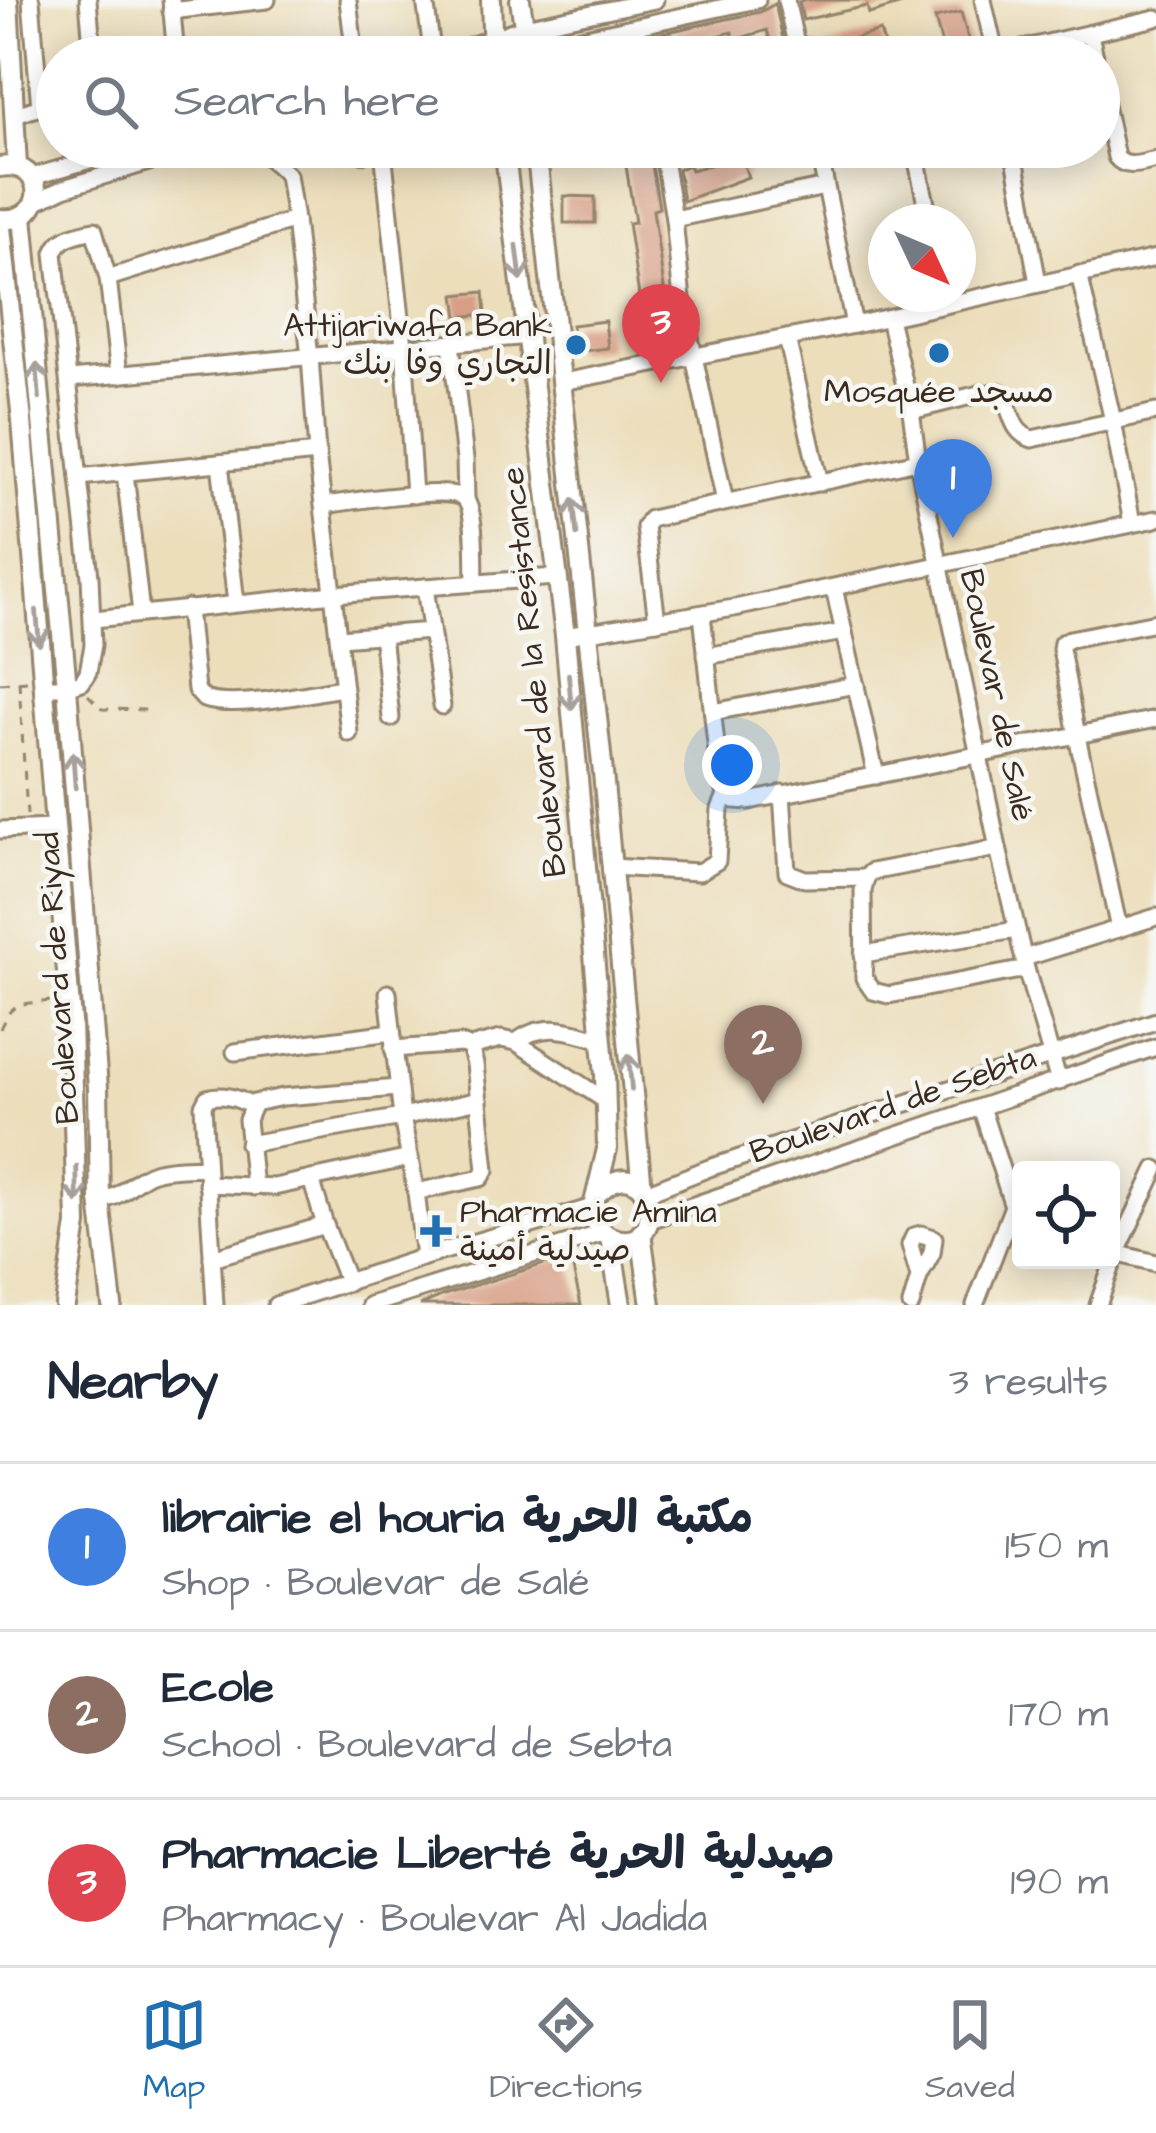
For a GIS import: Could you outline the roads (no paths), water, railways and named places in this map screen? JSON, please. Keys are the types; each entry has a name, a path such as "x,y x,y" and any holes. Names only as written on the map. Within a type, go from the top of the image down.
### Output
{"main road":[{"path":"8,0 16,170"},
{"path":"490,0 492,36"},
{"path":"520,0 524,36"},
{"name":"Boulevard de la Resistance","path":"507,168 565,636 602,1040 607,1149 596,1200"},
{"name":"Boulevard de la Resistance","path":"538,168 644,1191"},
{"name":"Boulevard de Riyad","path":"16,170 36,185 29,209 75,685 100,1200 112,1305"},
{"path":"0,219 29,209"},
{"name":"Boulevard de Riyad","path":"0,219 20,397 70,1022 77,1224 65,1305"},
{"path":"645,1226 626,1239 607,1235 597,1226 596,1200 606,1185 623,1180 644,1191 652,1210 645,1226 651,1305"},
{"path":"607,1235 621,1305"}],"street":[{"path":"32,0 37,36"},
{"path":"88,0 91,36"},
{"path":"174,36 171,6 267,0"},
{"path":"348,0 353,36"},
{"path":"425,0 432,36"},
{"path":"510,36 524,27 655,0"},
{"path":"585,36 701,6 757,0"},
{"path":"786,0 794,36"},
{"path":"983,0 991,36"},
{"path":"1081,36 1156,18"},
{"path":"16,115 36,110"},
{"path":"1120,162 1156,160"},
{"path":"29,209 64,188 128,168"},
{"path":"280,168 288,175 295,220 349,733"},
{"path":"391,168 414,495"},
{"path":"666,168 682,300 724,502"},
{"path":"822,168 854,325"},
{"path":"918,168 926,204"},
{"path":"1016,168 1039,284"},
{"path":"674,219 825,187"},
{"path":"107,278 295,220"},
{"path":"43,684 75,685 92,660 94,619 54,253 58,243 94,230 107,278 118,376"},
{"path":"976,294 1156,258"},
{"path":"1079,274 1132,524"},
{"path":"562,382 905,312"},
{"name":"Boulevar de Salé","path":"889,317 998,848 1059,1082"},
{"path":"70,379 529,336"},
{"path":"787,338 820,483"},
{"path":"451,344 475,583"},
{"path":"911,411 995,392 1004,395 1019,433 1032,439 1156,412"},
{"path":"79,477 317,453"},
{"path":"657,621 645,527 656,517 918,460"},
{"path":"220,463 236,603"},
{"path":"125,473 141,613"},
{"path":"324,505 451,492 466,499"},
{"path":"565,636 834,588 1156,519"},
{"path":"94,619 556,577"},
{"path":"425,587 442,706"},
{"path":"834,588 876,776"},
{"path":"188,608 196,690 204,699 260,700 343,688"},
{"path":"611,866 706,870 717,861 725,795 702,614"},
{"path":"1120,929 1077,736 1062,644 1156,622"},
{"path":"340,638 431,631"},
{"path":"706,656 844,632"},
{"path":"382,634 391,718"},
{"path":"713,712 856,685"},
{"path":"725,795 740,801 1156,719"},
{"path":"782,793 787,872 805,879 866,878"},
{"path":"0,830 54,829"},
{"path":"998,848 877,869 866,878 863,954 867,984 878,994 915,992 1025,963 1156,917"},
{"path":"863,954 1017,930"},
{"path":"388,993 401,1117 424,1257"},
{"name":"Boulevard de Sebta","path":"644,1191 1156,1021"},
{"path":"516,1042 527,1034 555,1028 602,1040"},
{"path":"236,1052 393,1040 470,1047 501,1039 516,1042 606,1101"},
{"path":"416,1192 459,1184 486,1170 470,1047"},
{"name":"Boulevard de Sebta","path":"645,1226 1156,1047"},
{"path":"254,1187 247,1120 251,1106 283,1096 398,1088"},
{"path":"214,1305 205,1101 218,1096 251,1106"},
{"path":"248,1144 478,1100"},
{"path":"982,1107 1012,1194"},
{"path":"100,1200 122,1194 152,1172 274,1186 410,1158"},
{"path":"1120,1239 1156,1169"},
{"path":"311,1179 348,1283"},
{"path":"276,1305 596,1200"},
{"path":"975,1305 1012,1220"},
{"path":"212,1258 325,1225"},
{"path":"370,1305 607,1235"},
{"path":"1120,1255 1156,1263"},
{"path":"1098,1305 1108,1269"},
{"path":"911,1305 919,1276"}],"place":[{"name":"Attijariwafa Bank التجاري وفا بنك","path":"576,345"},
{"name":"Mosquée مسجد","path":"939,353"},
{"name":"Pharmacie Liberté صيدلية الحرية","path":"661,383"},
{"name":"librairie el houria مكتبة الحرية","path":"953,538"},
{"name":"Ecole","path":"763,1104"},
{"name":"Pharmacie Amina صيدلية أمينة","path":"436,1231"}]}
